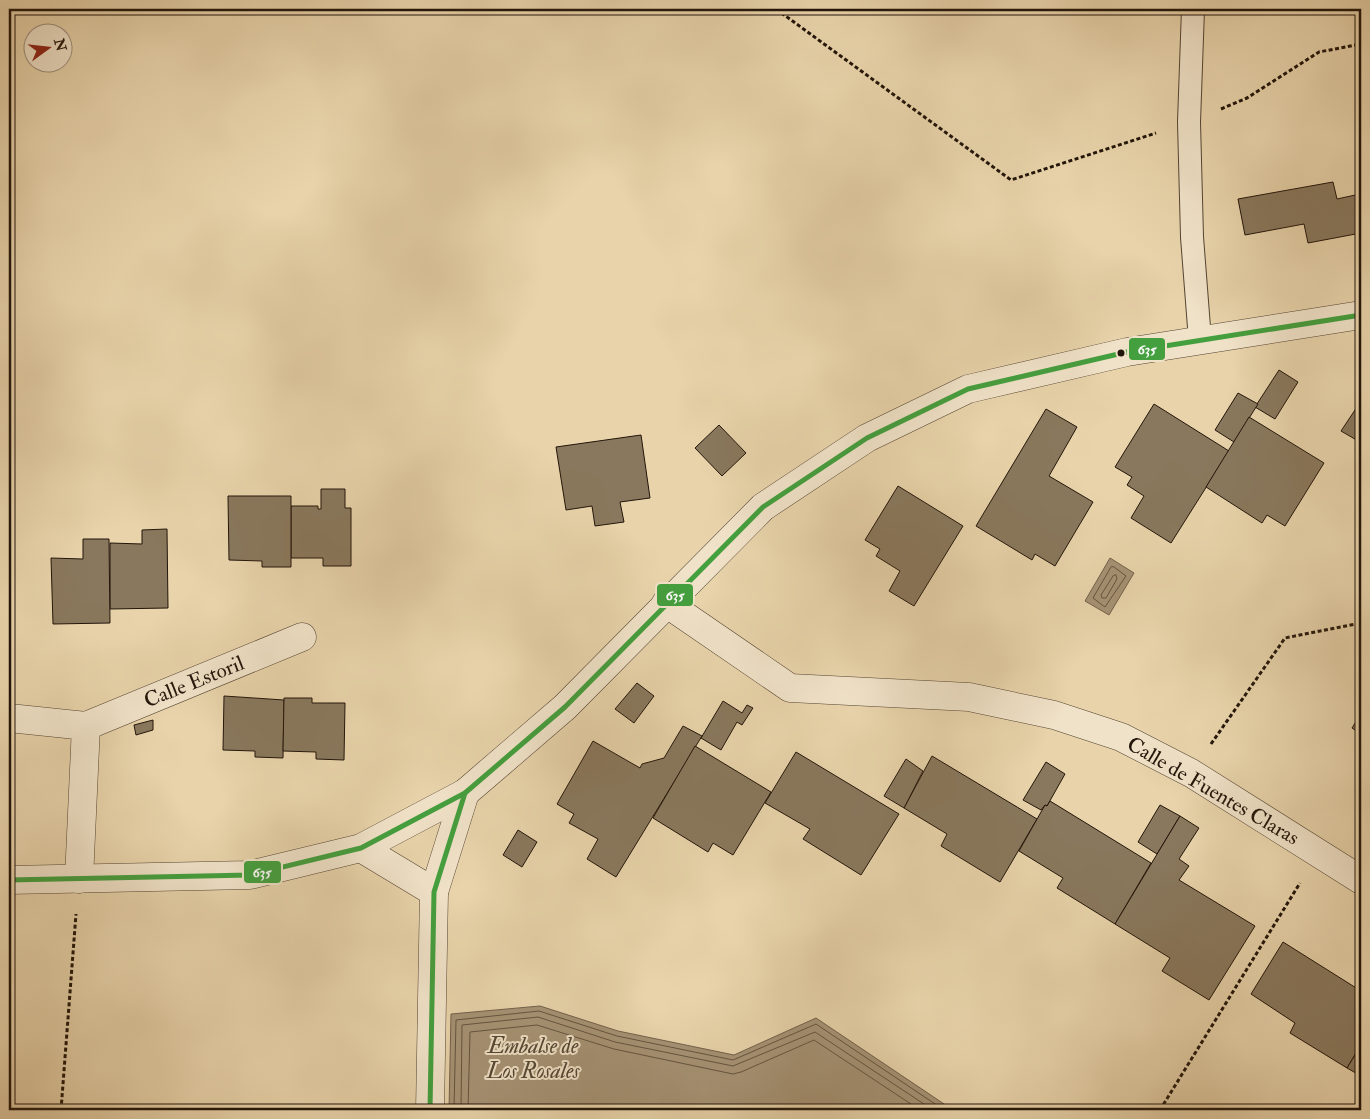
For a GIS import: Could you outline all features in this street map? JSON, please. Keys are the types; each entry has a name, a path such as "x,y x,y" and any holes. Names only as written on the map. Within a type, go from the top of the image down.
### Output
{"street":[{"path":"9,880 250,875 361,848 465,793 565,708 666,603 763,507 867,438 968,389 1126,352 1361,315"},
{"name":"Calle de Fuentes Claras","path":"666,603 790,688 969,697 1035,711 1120,737 1191,773 1361,880"},
{"name":"Calle Estoril","path":"9,718 86,726 302,637"},
{"path":"79,880 86,726"},
{"path":"430,1110 434,892 465,793"},
{"path":"361,848 434,892"}],"lane":[{"path":"1193,9 1189,122 1192,238 1200,340"}],"path":[{"path":"776,9 1011,180 1189,122 1247,98 1319,52 1361,44"},
{"path":"1191,773 1285,638 1361,623"},
{"path":"1160,1110 1319,853"},
{"path":"62,1110 79,880"}],"water":[{"path":"1110,558 1134,573 1109,615 1085,601"},
{"name":"Embalse de Los Rosales","path":"540,1006 618,1031 734,1055 816,1018 953,1110 449,1110 451,1014"}],"building":[{"path":"1333,182 1337,199 1360,194 1361,233 1308,243 1304,224 1245,235 1238,199"},
{"path":"1279,370 1298,382 1275,419 1255,407"},
{"path":"1238,393 1258,404 1234,442 1215,430"},
{"path":"1361,401 1361,454 1355,450 1360,442 1341,431"},
{"path":"1154,404 1229,451 1171,543 1131,518 1144,496 1127,485 1132,477 1115,467"},
{"path":"1046,409 1077,427 1049,476 1093,502 1055,566 1035,554 1032,560 976,526"},
{"path":"1249,417 1324,463 1285,526 1267,515 1262,523 1206,487"},
{"path":"719,425 746,453 722,476 695,448"},
{"path":"641,435 650,498 620,502 624,522 595,526 592,506 566,510 556,447"},
{"path":"898,486 963,526 914,606 889,591 900,571 876,556 880,549 865,540"},
{"path":"321,489 345,489 345,508 351,508 351,566 323,566 323,558 291,558 291,506 318,506 318,509 321,509"},
{"path":"228,496 291,496 291,567 262,567 262,561 229,560"},
{"path":"167,529 168,608 110,609 110,543 142,544 142,530"},
{"path":"83,539 109,539 110,623 53,624 51,558 83,559"},
{"path":"637,683 654,696 634,723 615,709"},
{"path":"224,696 284,700 283,758 255,757 255,751 223,750"},
{"path":"284,698 312,698 312,703 345,703 344,760 316,759 316,752 283,751"},
{"path":"723,701 742,713 747,705 753,708 742,725 737,722 721,750 701,738"},
{"path":"1361,716 1361,734 1352,728"},
{"path":"153,720 153,730 136,735 134,725"},
{"path":"683,726 702,736 616,877 587,859 598,839 569,823 574,814 557,804 593,741 640,768 642,764 664,758"},
{"path":"695,746 771,792 733,855 713,843 708,852 653,818"},
{"path":"796,752 899,814 861,875 803,839 810,829 765,803"},
{"path":"932,756 1037,819 1000,882 941,846 947,834 904,808"},
{"path":"906,759 923,771 904,808 884,796"},
{"path":"1046,762 1065,774 1047,806 1045,805 1041,810 1023,800"},
{"path":"1050,801 1151,863 1115,924 1057,888 1063,878 1019,851 1045,805 1047,806"},
{"path":"1160,805 1180,816 1157,854 1138,842"},
{"path":"1180,816 1199,828 1179,859 1189,866 1179,880 1255,926 1209,1000 1162,971 1170,958 1115,924"},
{"path":"518,830 537,842 522,867 503,855"},
{"path":"1283,942 1361,991 1361,1045 1347,1068 1290,1033 1295,1023 1251,994"},
{"path":"1361,1045 1361,1076 1347,1068"}],"transit line":[{"name":"635","path":"9,880 250,875 361,848 465,793 565,707 763,507 867,438 968,389 1127,352 1361,315"},
{"name":"635","path":"430,1110 434,892 465,793"}]}
